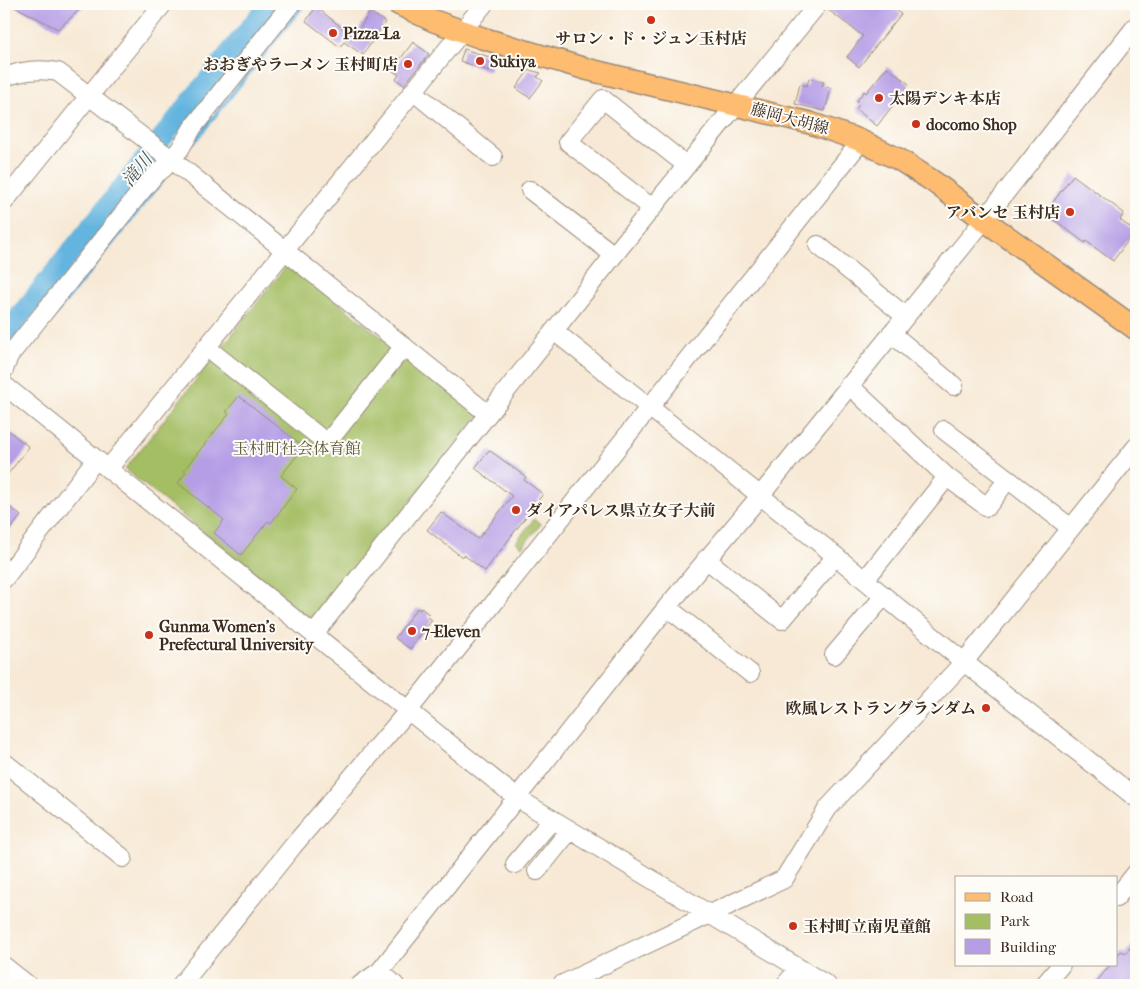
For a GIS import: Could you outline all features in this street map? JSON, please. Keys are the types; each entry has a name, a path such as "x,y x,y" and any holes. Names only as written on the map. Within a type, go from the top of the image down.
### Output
{"main road":[{"name":"藤岡大胡線","path":"398,4 434,21 462,31 586,69 738,104 810,123 860,140 914,169 1136,330"}],"street":[{"path":"4,202 163,4"},
{"path":"4,370 9,356 291,4"},
{"path":"4,579 102,464 206,347 484,4"},
{"path":"314,634 686,165 738,104 818,4"},
{"path":"360,985 380,971 706,558 760,496 984,220 1136,26"},
{"path":"4,77 23,71 43,69 58,72 285,250 488,414"},
{"path":"413,91 494,156"},
{"path":"652,208 568,142 603,99 686,165"},
{"path":"182,985 293,846 408,711 854,150 860,140"},
{"path":"530,190 614,255"},
{"path":"818,245 905,316"},
{"path":"554,331 836,556 964,662 1136,798"},
{"path":"891,334 954,386"},
{"path":"206,347 326,443 404,346"},
{"path":"4,385 517,798 828,985"},
{"path":"849,385 947,477 987,507 1008,480"},
{"path":"944,430 1071,528"},
{"path":"561,985 784,879 828,808 964,662 1136,447"},
{"path":"865,580 947,477"},
{"path":"706,558 782,620 836,556"},
{"path":"834,655 884,596"},
{"path":"667,607 750,673"},
{"path":"4,762 123,858"},
{"path":"515,864 552,820"},
{"path":"537,871 570,830"},
{"path":"1118,896 1136,873"},
{"path":"4,966 28,985"},
{"path":"1044,985 1060,966"},
{"path":"785,985 799,968"},
{"path":"380,971 395,985"}],"green space":[{"name":"玉村町社会体育館","path":"288,264 480,414 314,622 125,469"},
{"path":"534,519 541,524 522,547 516,542"}],"building":[{"path":"10,4 86,4 58,29"},
{"path":"828,4 888,4 901,14 859,67 847,57 863,36 827,9"},
{"path":"316,7 354,37 370,12 385,22 363,55 344,42 340,47 306,21"},
{"path":"413,42 429,54 404,85 396,79 399,75 392,70"},
{"path":"464,49 493,58 489,71 460,61"},
{"name":"太陽デンキ本店","path":"887,67 909,84 877,126 856,109 859,105 856,102 864,91 866,93"},
{"path":"529,70 541,73 537,77 543,81 530,98 516,88"},
{"path":"809,78 824,82 822,86 831,88 825,111 795,104 800,84 807,86"},
{"path":"1073,175 1124,213 1120,220 1135,231 1113,261 1045,213"},
{"path":"239,396 304,447 281,476 297,489 271,523 268,521 241,555 214,533 224,520 178,483 186,472 184,470 229,414 226,412"},
{"path":"4,427 29,447 4,479"},
{"name":"ダイアパレス県立女子大前","path":"489,450 526,477 524,480 543,494 485,571 464,555 462,557 427,530 441,512 478,539 512,496 475,468"},
{"path":"4,502 21,516 4,537"},
{"path":"417,608 420,610 421,608 430,615 428,617 432,620 410,649 395,638"},
{"path":"1136,940 1136,985 1094,985 1109,966 1118,966 1118,955 1121,951 1126,953"}],"waterway":[{"name":"滝川","path":"4,336 269,4"},
{"path":"194,142 304,4"},
{"path":"106,251 162,181"},
{"path":"17,361 99,260"}],"place":[{"name":"サロン・ド・ジュン玉村店","path":"651,20"},
{"name":"Pizza-La","path":"333,33"},
{"name":"Sukiya","path":"480,61"},
{"name":"おおぎやラーメン 玉村町店","path":"408,64"},
{"name":"太陽デンキ本店","path":"879,98"},
{"name":"docomo Shop","path":"916,124"},
{"name":"アバンセ 玉村店","path":"1070,212"},
{"name":"ダイアパレス県立女子大前","path":"516,510"},
{"name":"7-Eleven","path":"412,631"},
{"name":"Gunma Women's Prefectural University","path":"149,635"},
{"name":"欧風レストラングランダム","path":"986,708"},
{"name":"玉村町立南児童館","path":"793,926"}]}
